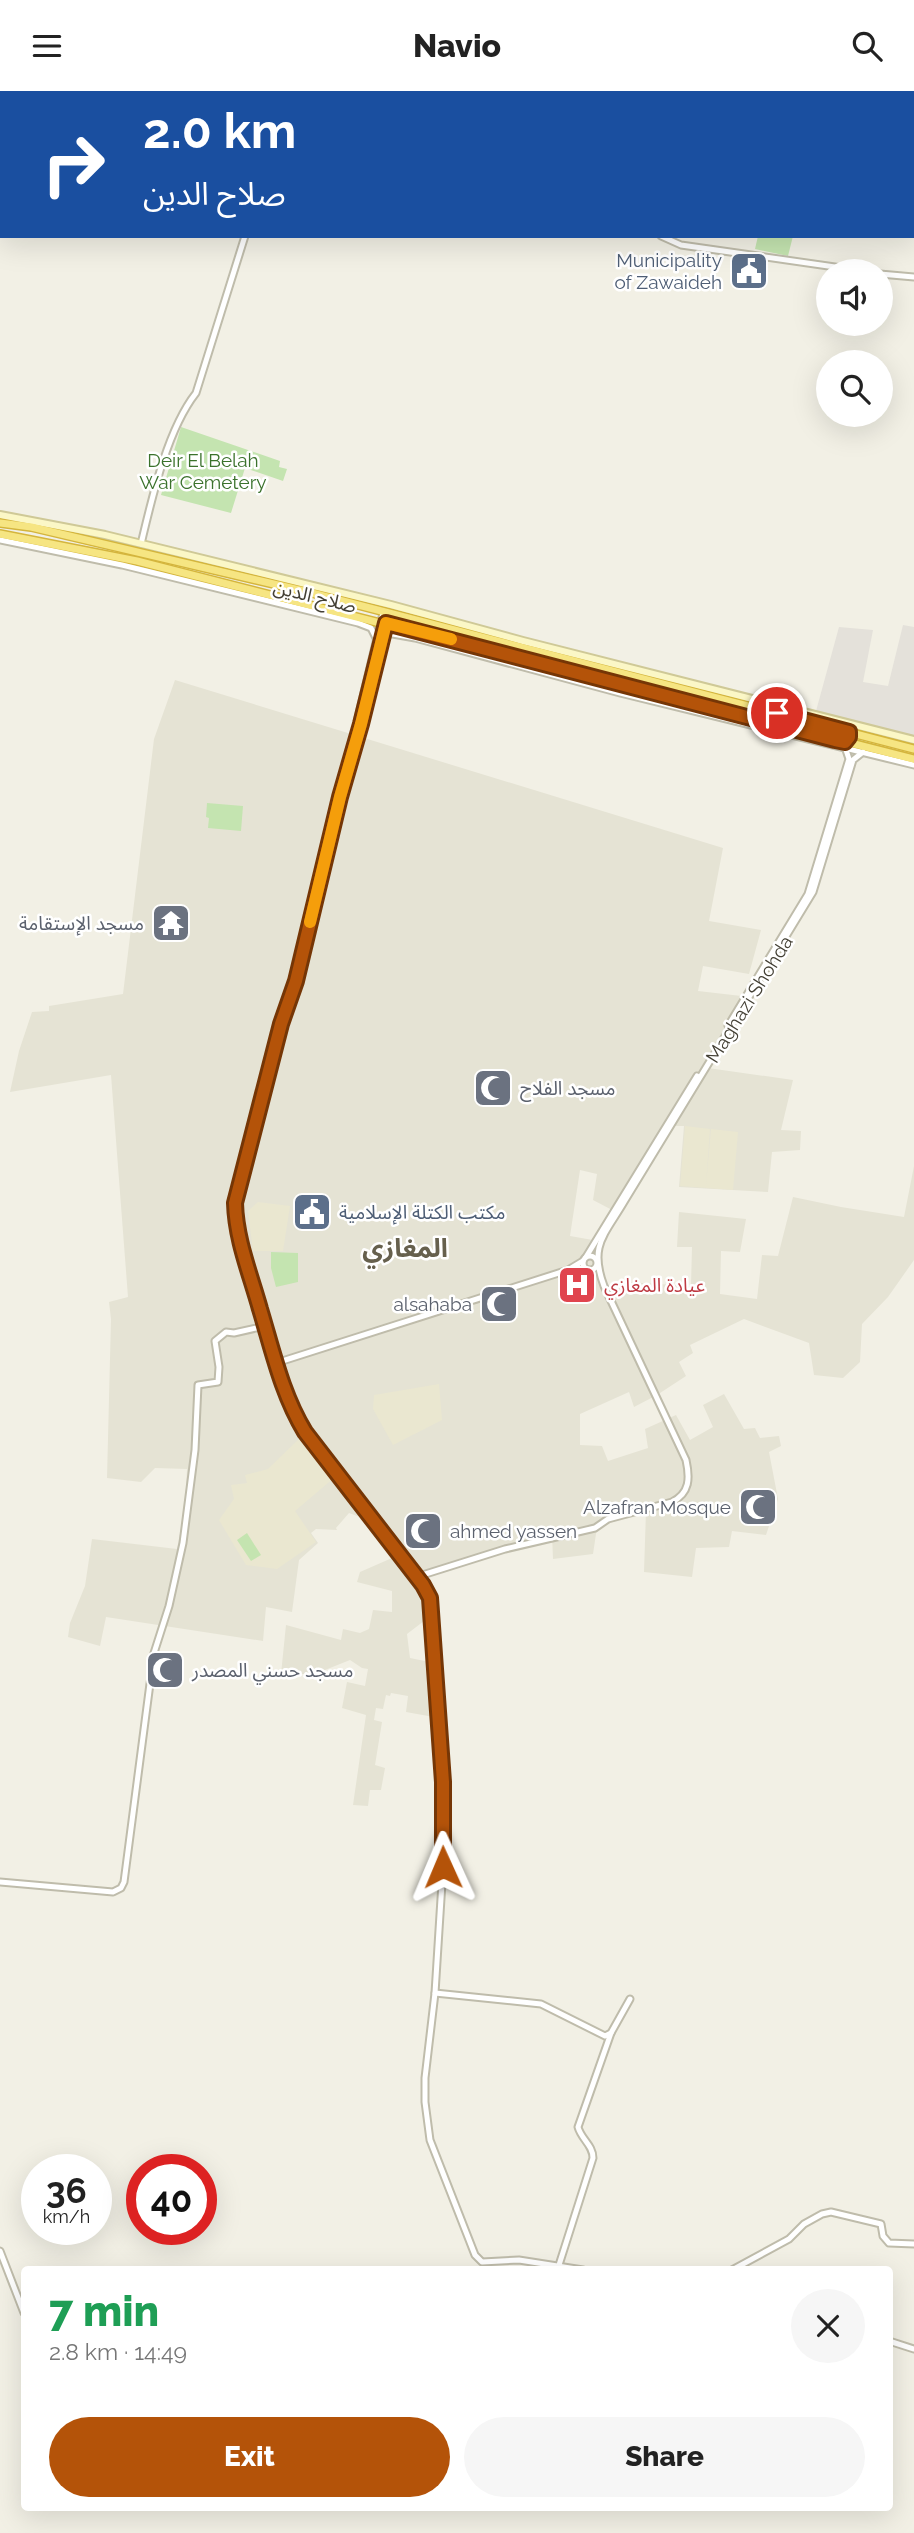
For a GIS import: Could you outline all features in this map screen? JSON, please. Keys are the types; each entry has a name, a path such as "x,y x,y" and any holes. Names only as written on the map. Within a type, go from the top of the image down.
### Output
{"highway":[{"name":"صلاح الدين","path":"0,523 31,527 136,551 914,749"},
{"name":"صلاح الدين","path":"0,534 133,560 269,597 383,623 746,716 845,745 914,759"},
{"path":"133,560 136,551"},
{"path":"523,641 528,650"},
{"path":"677,678 680,689"},
{"path":"746,716 751,708"},
{"path":"845,745 849,732"}],"main road":[{"path":"0,515 141,544 391,605 914,740"}],"street":[{"path":"141,544 159,478 183,412 196,393 244,238"},
{"path":"665,238 681,245 816,264"},
{"path":"893,275 914,277"},
{"path":"0,540 11,538 269,597 366,625 379,639"},
{"path":"385,614 296,981 281,1024 235,1203 240,1246 289,1402 305,1432 430,1598 443,1782 443,1867 435,1993 425,2078 430,2140 475,2255 482,2262 519,2260 564,2266"},
{"path":"379,639 387,633 415,638 620,693 845,745 914,765"},
{"name":"Maghazi Shohda","path":"603,1234 808,894 848,762 849,755 845,745"},
{"name":"Maghazi Shohda","path":"603,1234 813,892 853,760 863,752"},
{"path":"276,1363 572,1269 584,1259 603,1234"},
{"path":"584,1259 584,1268 589,1271 594,1269 603,1234"},
{"path":"416,1577 505,1549 596,1528 608,1520 682,1497 688,1484 686,1460 604,1286 597,1263 594,1258 584,1259"},
{"path":"0,1882 113,1892 121,1888 124,1882 154,1654 169,1606 183,1543 195,1450 198,1385 218,1382 215,1341 226,1332 234,1333 265,1326"},
{"path":"435,1993 541,2004 605,2036 611,2033"},
{"path":"559,2265 593,2158 593,2150 580,2134 578,2127 611,2033 630,1999"},
{"path":"739,2266 789,2239 813,2218 831,2212 881,2224 883,2236 889,2243 914,2244"},
{"path":"0,2251 21,2305"},
{"path":"893,2342 914,2349"}],"shaded area":[{"path":"903,625 914,627 914,737 816,711 839,627 873,630 863,682 888,686"},
{"path":"175,680 723,848 709,921 761,930 749,974 703,966 698,991 750,997 708,1068 793,1080 781,1130 801,1131 800,1150 772,1152 768,1192 679,1187 684,1126 673,1126 614,1211 593,1200 597,1174 580,1170 570,1236 604,1242 599,1256 601,1272 610,1296 626,1282 691,1286 692,1247 677,1247 679,1212 746,1219 740,1252 721,1251 720,1294 757,1299 762,1255 778,1256 793,1197 904,1217 914,1166 914,1260 888,1297 862,1324 860,1362 843,1378 814,1375 809,1343 744,1319 690,1345 693,1353 679,1362 686,1376 657,1395 634,1407 629,1392 580,1414 580,1445 602,1446 608,1461 648,1448 645,1429 676,1415 690,1440 713,1427 703,1405 724,1394 744,1429 755,1428 760,1438 779,1436 781,1446 769,1452 778,1499 766,1535 732,1531 729,1547 696,1548 692,1577 644,1572 646,1511 597,1527 593,1554 553,1559 552,1534 421,1578 433,1600 439,1623 424,1621 407,1634 410,1658 439,1664 445,1719 406,1712 408,1696 391,1693 390,1696 386,1695 383,1709 376,1708 374,1720 382,1722 375,1765 385,1768 381,1790 370,1790 368,1806 353,1805 366,1715 342,1708 347,1682 365,1686 368,1669 350,1660 315,1674 281,1674 286,1625 341,1640 343,1629 360,1633 369,1629 373,1610 392,1612 392,1591 357,1582 360,1572 392,1558 360,1517 349,1513 337,1530 316,1529 311,1533 318,1543 299,1560 292,1612 266,1607 263,1641 106,1617 100,1646 68,1637 70,1623 85,1586 92,1539 177,1549 185,1508 187,1469 155,1468 141,1482 107,1478 111,1319 109,1302 128,1297 111,1075 10,1092 19,1051 32,1012 49,1011 49,1006 123,994 154,739"},
{"path":"685,1126 710,1129 706,1185 711,1129 738,1132 733,1190 680,1186"},
{"path":"258,1202 290,1206 283,1251 253,1251 248,1211"},
{"path":"439,1384 442,1420 393,1445 373,1409 374,1395"},
{"path":"303,1435 335,1477 295,1511 316,1542 277,1569 246,1565 219,1520 234,1499 231,1485 247,1483 245,1475 268,1469"}],"green space":[{"path":"758,238 792,238 788,256 755,249"},
{"name":"Deir El Belah War Cemetery","path":"181,427 280,461 279,467 287,469 283,481 245,468 231,513 161,495"},
{"path":"207,803 243,806 241,831 208,828"},
{"path":"271,1252 298,1253 298,1282 276,1287 271,1268"},
{"path":"247,1533 261,1555 251,1561 237,1540"}],"slow traffic":[{"path":"310,922 386,623 451,639"}],"place":[{"name":"Municipality of Zawaideh","path":"749,271"},
{"name":"مسجد الإستقامة","path":"171,923"},
{"name":"مسجد الفلاح","path":"493,1088"},
{"name":"مكتب الكتلة الإسلامية","path":"312,1212"},
{"name":"عيادة المغازي","path":"577,1285"},
{"name":"alsahaba","path":"499,1304"},
{"name":"Alzafran Mosque","path":"758,1507"},
{"name":"ahmed yassen","path":"423,1531"},
{"name":"مسجد حسني المصدر","path":"165,1670"}],"district":[{"name":"المغازي","path":"405,1248"}],"route":[{"path":"443,1867 443,1782 430,1598 423,1585 305,1432 292,1410 240,1246 235,1203 281,1024 296,981 340,797 386,623 835,740 845,742 849,737 849,732 777,713"}]}
